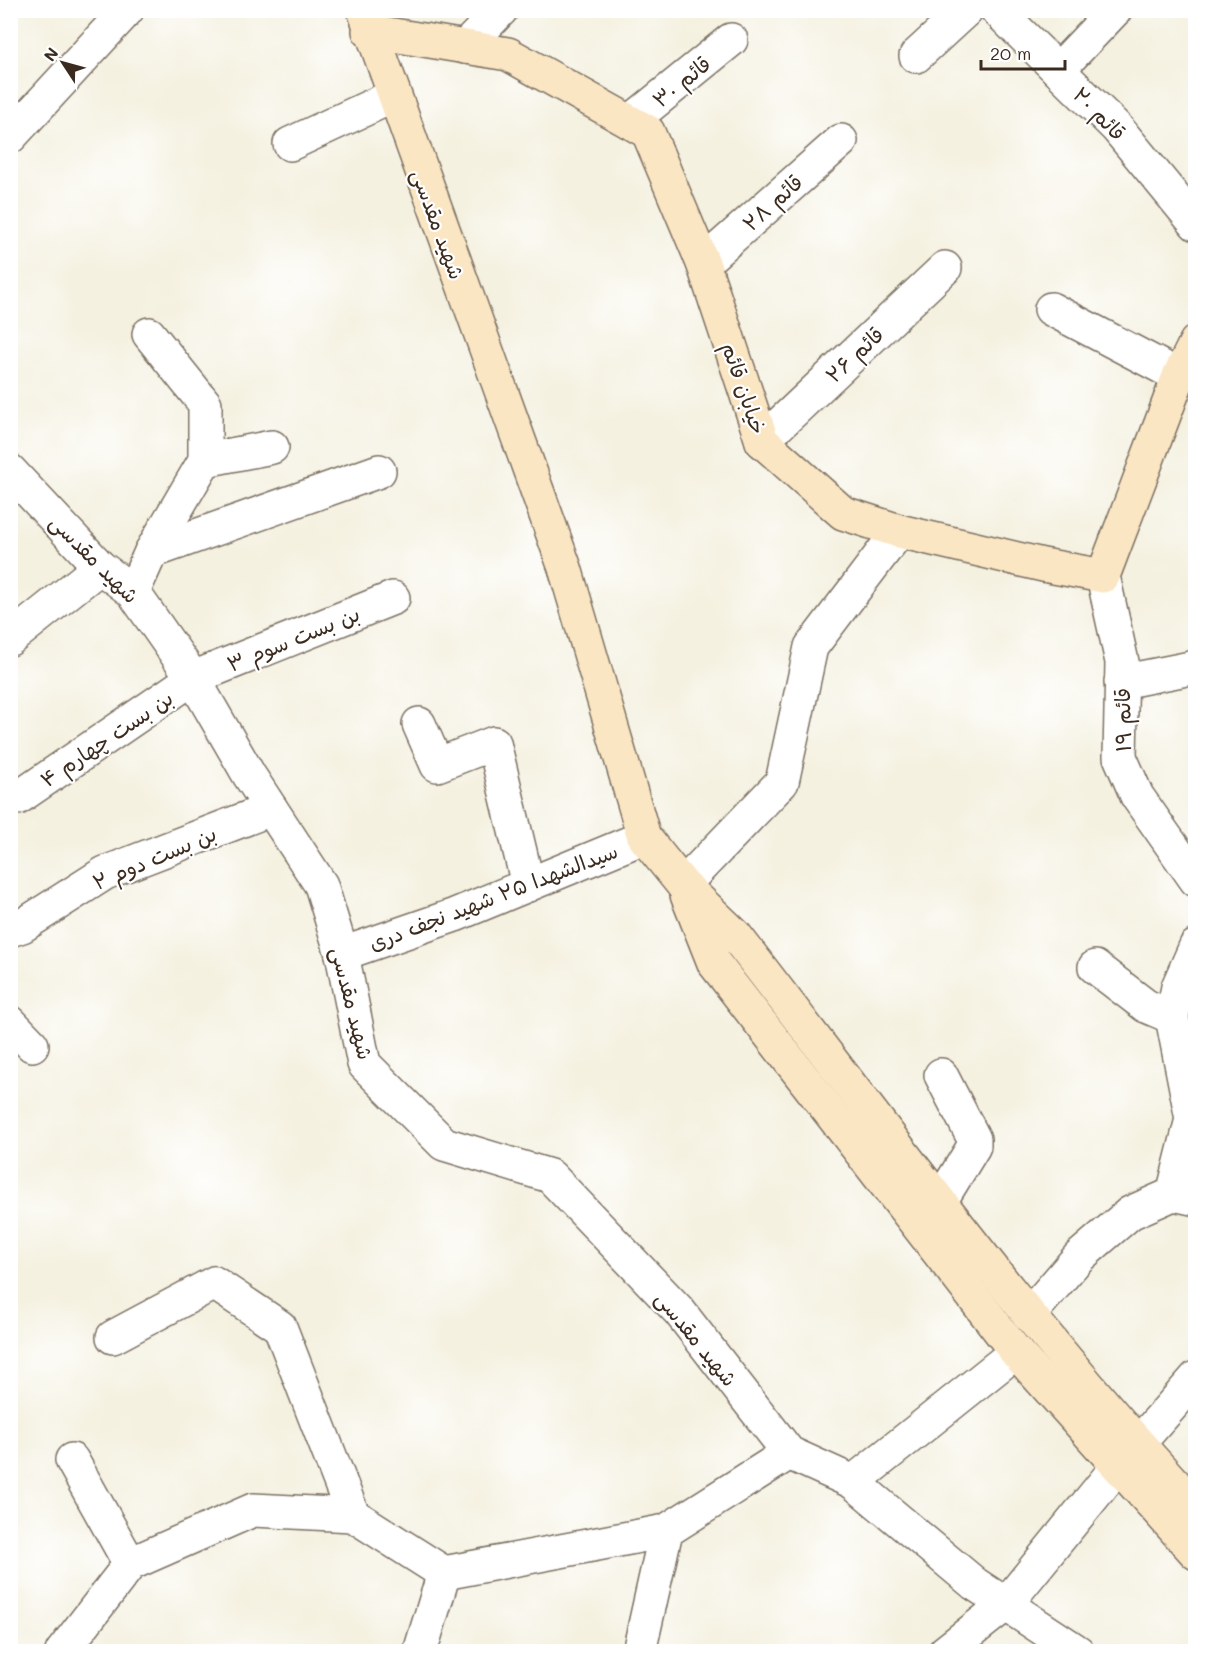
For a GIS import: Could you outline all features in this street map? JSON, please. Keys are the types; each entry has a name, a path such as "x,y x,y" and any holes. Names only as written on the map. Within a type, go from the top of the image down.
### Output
{"street":[{"path":"10,136 127,10"},
{"path":"465,47 501,10"},
{"path":"916,56 966,10"},
{"name":"قائم ۲۰","path":"997,10 1117,128 1196,224"},
{"path":"1058,70 1114,10"},
{"name":"خیابان قائم","path":"360,17 465,47 508,54 648,132 703,263 762,441 843,513 899,531 1043,565 1103,576"},
{"name":"شهید مقدسی","path":"360,17 393,96 565,568 644,837 683,885 735,935 941,1200 1029,1315 1196,1553"},
{"name":"قائم ۳۰","path":"630,122 731,39"},
{"path":"290,144 393,96"},
{"name":"قائم ۲۸","path":"703,263 841,141"},
{"name":"قائم ۲۶","path":"762,441 945,268"},
{"path":"1051,309 1179,376"},
{"path":"133,592 152,552 205,460 205,404 149,334"},
{"path":"1103,576 1179,376 1196,342"},
{"path":"205,460 272,447"},
{"name":"شهید مقدسی","path":"10,471 100,567 133,592 193,678 271,809 321,885 342,954 364,1064 444,1144 550,1176 679,1311 789,1454 853,1482 975,1584 1078,1652"},
{"path":"152,552 379,471"},
{"path":"683,885 782,782 811,647 899,531"},
{"path":"10,639 100,567"},
{"name":"قائم ۱۹","path":"1103,576 1122,662 1120,757 1137,796 1195,878"},
{"name":"بن بست سوم ۳","path":"193,678 393,598"},
{"path":"1121,682 1196,668"},
{"name":"بن بست چهارم ۴","path":"18,798 193,678"},
{"path":"419,724 437,765 494,743 528,885"},
{"name":"بن بست دوم ۲","path":"10,930 22,927 105,873 271,809"},
{"name":"سیدالشهدا ۲۵ شهید نجف دری","path":"342,954 455,915 644,837"},
{"name":"شهید مقدسی","path":"683,885 714,963 1016,1352 1128,1455 1196,1507"},
{"path":"1029,1315 1079,1257 1130,1213 1184,1197 1194,1119 1172,1017 1178,987 1196,946"},
{"path":"1095,967 1146,1006 1172,1017"},
{"path":"941,1075 974,1139 974,1146 941,1200"},
{"path":"113,1337 214,1283 280,1327 353,1515"},
{"path":"853,1482 1016,1352"},
{"path":"945,1652 1006,1604 1128,1455 1196,1378"},
{"path":"62,1652 130,1564 253,1510 353,1515 444,1574 666,1531 789,1454"},
{"path":"72,1460 130,1564"},
{"path":"639,1652 666,1531"},
{"path":"420,1652 444,1574"}]}
